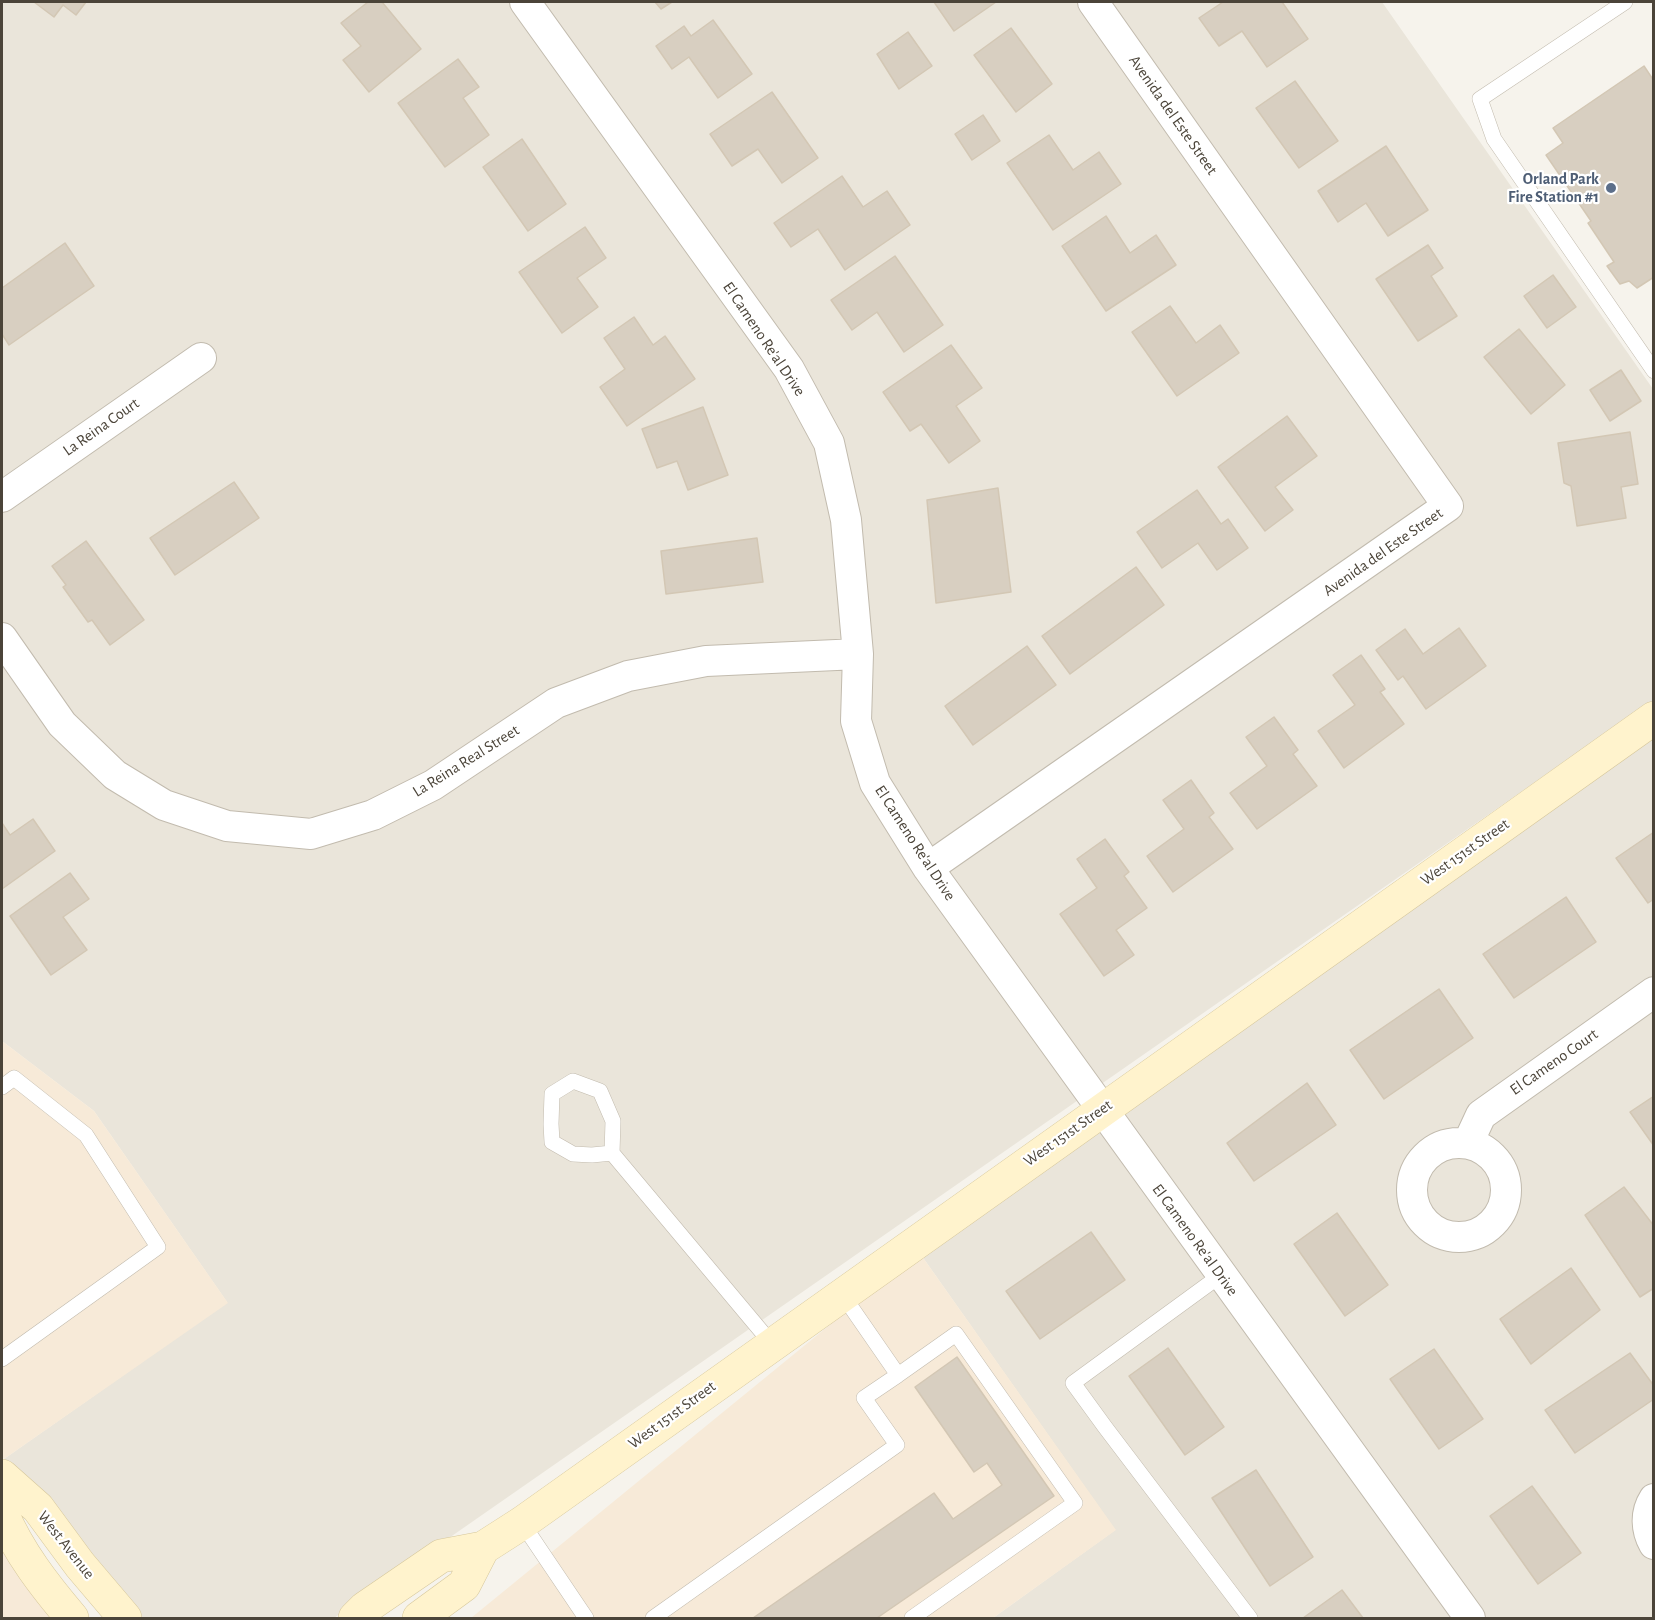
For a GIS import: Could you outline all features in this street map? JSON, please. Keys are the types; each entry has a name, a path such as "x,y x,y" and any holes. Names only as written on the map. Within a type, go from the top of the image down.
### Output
{"street":[{"name":"El Cameno Re'al Drive","path":"525,2 789,369 829,443 846,520 858,654 856,721 875,783 928,868 1470,1618"},
{"name":"Avenida del Este Street","path":"928,868 1448,506 1093,2"},
{"name":"La Reina Court","path":"2,497 201,358"},
{"name":"La Reina Real Street","path":"2,638 62,724 115,775 164,805 227,826 311,834 373,815 433,785 556,703 628,676 706,661 858,654"},
{"name":"West 151st Street","path":"355,1618 365,1608 441,1556 483,1548 522,1523 1653,718"},
{"name":"El Cameno Court","path":"1468,1143 1480,1115 1653,992"},
{"name":"West Avenue","path":"2,1476 38,1508 80,1565 125,1618"},
{"path":"1653,1499 1647,1522 1653,1544"},
{"path":"2,1513 12,1537 47,1589 72,1618"},
{"path":"420,1618 464,1585 483,1548"}],"lane":[{"path":"1625,2 1480,99 1494,139 1653,371"},
{"path":"2,1087 14,1078 86,1135 158,1247 2,1359"},
{"path":"612,1153 573,1154 552,1142 550,1124 552,1094 573,1081 600,1091 613,1121 612,1153 772,1344"},
{"path":"1221,1275 1073,1383 1250,1618"},
{"path":"842,1294 898,1375"},
{"path":"653,1618 897,1445 864,1398 956,1334 1075,1503 912,1618"},
{"path":"522,1523 586,1618"}],"shaded area":[{"path":"2,2 1382,2 1653,389 1653,700 334,1618 137,1618 4,1459 227,1302 94,1111 2,1041"},
{"path":"1653,733 1653,1618 993,1618 1115,1530 919,1252"},
{"path":"2,1041 94,1111 228,1303 4,1459 2,1456"},
{"path":"919,1252 1116,1530 993,1618 471,1618"},
{"path":"2,1540 54,1618 2,1618"}],"building":[{"path":"34,2 86,2 76,15 63,5 54,17"},
{"path":"368,2 382,2 421,49 369,92 343,60 361,46 341,23"},
{"path":"655,2 672,2 661,9"},
{"path":"934,2 996,2 954,31"},
{"path":"1223,2 1282,2 1308,39 1267,67 1242,31 1219,46 1199,18"},
{"path":"713,20 752,74 718,98 689,57 672,69 656,46 684,26 691,36"},
{"path":"1011,28 1052,84 1016,112 974,55"},
{"path":"908,32 932,66 899,89 877,54"},
{"path":"458,59 479,87 463,98 489,135 445,167 398,103"},
{"name":"Orland Park Fire Station #1","path":"1644,66 1654,81 1654,277 1637,288 1629,281 1620,284 1607,266 1614,262 1588,223 1591,221 1546,155 1563,143 1553,128"},
{"path":"1295,81 1338,141 1299,168 1256,108"},
{"path":"772,92 818,158 782,183 758,149 732,166 710,134"},
{"path":"983,115 1000,141 972,160 955,134"},
{"path":"1049,135 1073,170 1099,152 1121,184 1053,230 1007,163"},
{"path":"522,139 566,204 528,231 483,167"},
{"path":"1386,146 1428,210 1388,236 1366,203 1338,222 1318,191"},
{"path":"842,176 863,207 887,191 910,225 845,270 818,229 791,247 774,223"},
{"path":"1106,216 1130,253 1156,235 1176,265 1106,311 1062,246"},
{"path":"585,227 606,258 577,278 598,307 562,333 519,272"},
{"path":"65,243 94,286 9,345 2,334 2,288"},
{"path":"1428,245 1443,268 1431,276 1457,316 1418,341 1376,279"},
{"path":"895,256 943,325 904,352 877,312 852,330 831,300"},
{"path":"1553,275 1576,307 1547,328 1524,296"},
{"path":"1170,306 1196,343 1220,325 1239,353 1177,396 1132,332"},
{"path":"634,317 653,345 665,336 695,379 627,426 600,387 625,369 604,338"},
{"path":"1519,329 1565,385 1531,414 1484,357"},
{"path":"951,345 982,388 956,406 980,441 949,463 921,424 910,431 883,392"},
{"path":"1621,370 1641,401 1610,421 1590,390"},
{"path":"703,407 728,475 688,490 677,461 657,468 642,429"},
{"path":"1287,416 1317,456 1275,487 1293,510 1265,531 1218,467"},
{"path":"1630,432 1638,484 1621,487 1626,518 1577,526 1571,486 1564,483 1558,443"},
{"path":"234,482 259,518 175,575 150,538"},
{"path":"998,488 1011,592 936,603 927,500"},
{"path":"1197,490 1221,524 1228,519 1248,548 1217,570 1198,543 1162,568 1137,532"},
{"path":"757,538 763,582 666,594 661,551"},
{"path":"86,541 144,620 110,645 92,620 88,622 63,587 66,585 52,566"},
{"path":"1136,567 1164,605 1070,674 1042,636"},
{"path":"1459,628 1486,666 1426,709 1403,676 1398,680 1376,650 1405,629 1423,654"},
{"path":"1027,646 1056,685 973,745 945,706"},
{"path":"1361,655 1385,689 1380,692 1404,724 1344,768 1318,731 1355,705 1333,675"},
{"path":"1274,717 1298,750 1293,754 1317,786 1257,829 1230,793 1267,766 1246,737"},
{"path":"1191,780 1214,813 1209,817 1233,849 1173,892 1147,856 1184,829 1163,800"},
{"path":"33,819 55,851 2,889 2,823 10,835"},
{"path":"1654,832 1654,899 1648,903 1616,858"},
{"path":"1105,839 1129,872 1124,876 1147,908 1116,930 1134,955 1104,976 1060,914 1097,888 1077,859"},
{"path":"70,873 89,899 63,917 87,950 51,975 10,916"},
{"path":"1566,897 1596,942 1514,998 1483,954"},
{"path":"1439,989 1473,1038 1384,1099 1350,1050"},
{"path":"1307,1083 1336,1125 1254,1181 1227,1143"},
{"path":"1654,1096 1654,1146 1630,1112"},
{"path":"1624,1187 1654,1226 1654,1288 1640,1297 1585,1215"},
{"path":"1337,1213 1388,1285 1345,1316 1294,1244"},
{"path":"1091,1232 1125,1280 1040,1339 1006,1291"},
{"path":"1571,1268 1600,1310 1531,1364 1500,1319"},
{"path":"1168,1348 1224,1427 1185,1455 1129,1376"},
{"path":"1434,1349 1483,1419 1439,1449 1390,1379"},
{"path":"1630,1353 1654,1386 1654,1399 1575,1453 1545,1410"},
{"path":"957,1357 1054,1496 877,1618 753,1618 934,1493 953,1519 1002,1485 987,1463 974,1472 915,1387"},
{"path":"1256,1470 1313,1557 1270,1586 1212,1498"},
{"path":"1532,1486 1581,1553 1538,1584 1490,1516"},
{"path":"1342,1590 1363,1618 1303,1618"}],"place":[{"name":"Orland Park Fire Station #1","path":"1611,188"}]}
